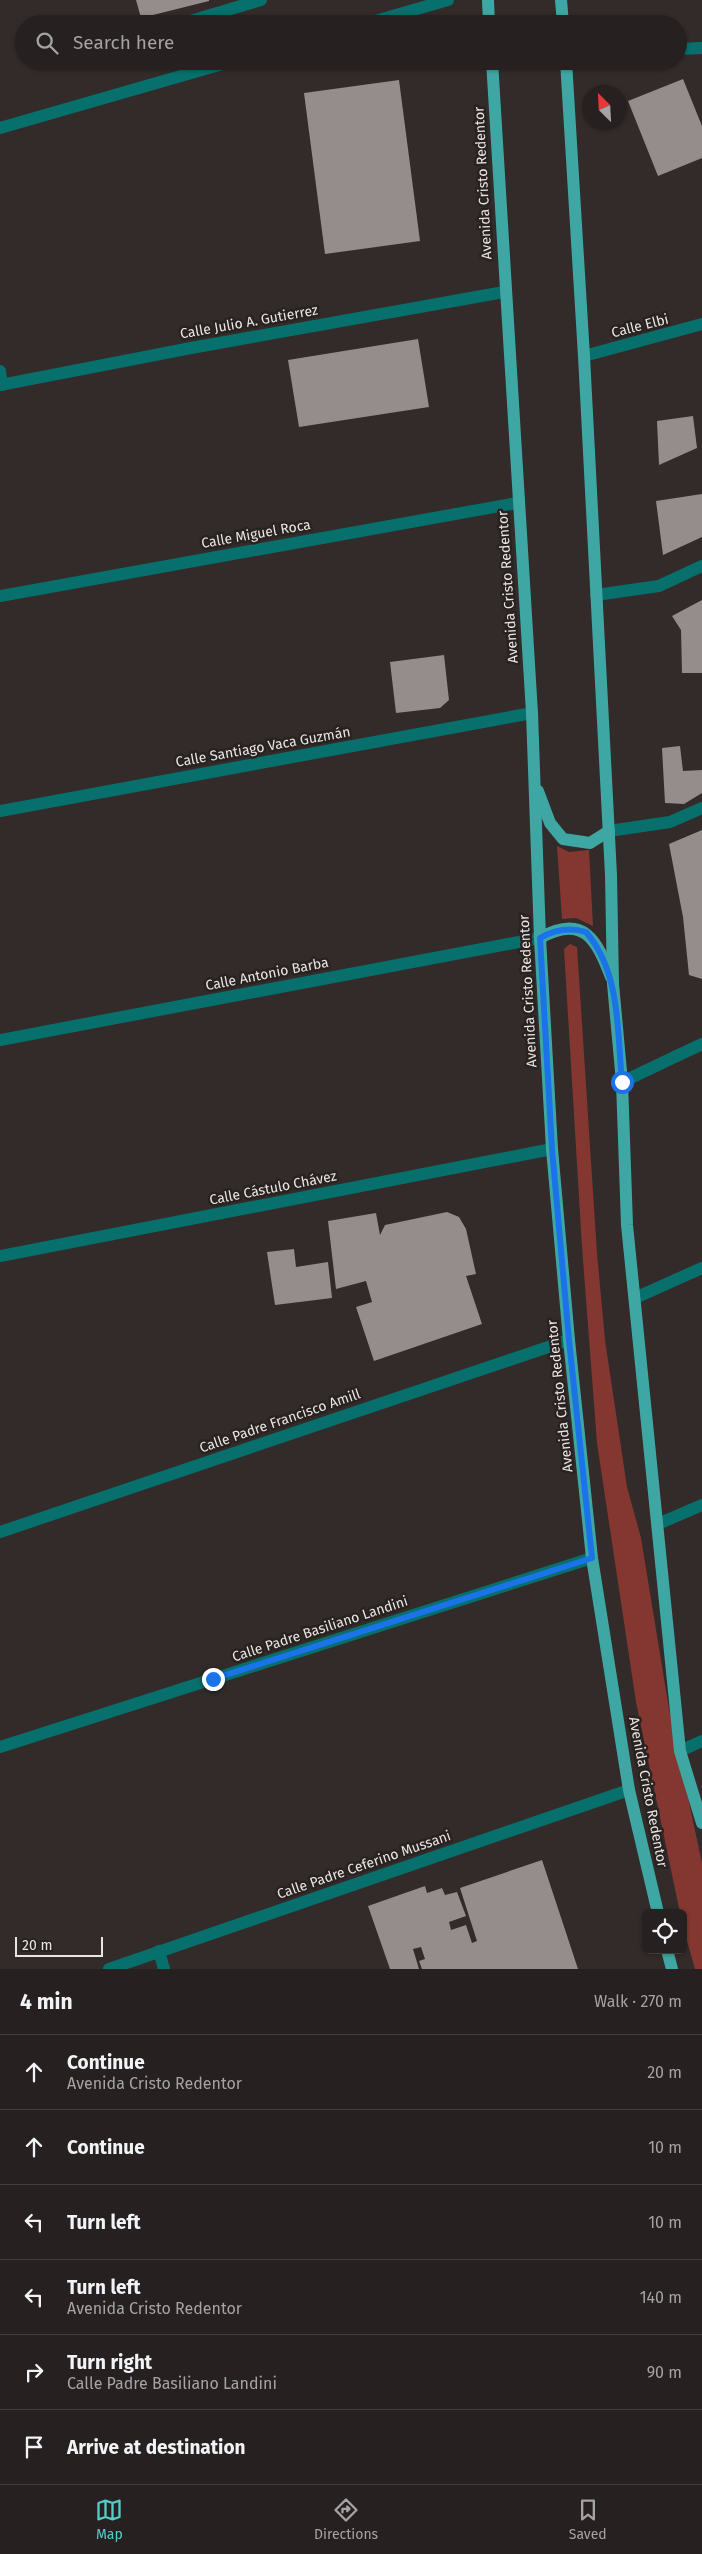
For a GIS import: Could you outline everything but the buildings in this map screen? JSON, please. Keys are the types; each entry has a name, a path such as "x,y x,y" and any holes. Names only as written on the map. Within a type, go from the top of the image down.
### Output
{"main road":[{"path":"488,0 489,15"},
{"path":"561,0 562,15"},
{"name":"Avenida Cristo Redentor","path":"492,70 504,292 532,713 540,938 552,1149 569,1340 592,1558 629,1790 657,1909"},
{"path":"567,70 609,831 613,984 622,1082 627,1225 680,1751 702,1823"},
{"path":"533,764 541,803 558,835 570,842 590,843 609,831"},
{"path":"540,938 555,931 579,930 586,932 595,943 613,984"},
{"path":"668,1954 672,1969"}],"street":[{"path":"210,15 260,0"},
{"path":"396,15 448,0"},
{"path":"687,49 702,48"},
{"path":"0,128 202,70"},
{"name":"Calle Julio A. Gutierrez","path":"1,385 191,348 504,292"},
{"name":"Calle Elbi","path":"584,356 702,324"},
{"path":"0,371 1,385"},
{"name":"Calle Miguel Roca","path":"0,596 518,503"},
{"path":"596,595 659,586 702,566"},
{"name":"Calle Santiago Vaca Guzmán","path":"0,810 532,713"},
{"path":"609,831 670,822 702,808"},
{"name":"Calle Antonio Barba","path":"0,1040 540,938"},
{"path":"622,1082 702,1044"},
{"name":"Calle Cástulo Chávez","path":"0,1256 552,1149"},
{"path":"635,1298 702,1268"},
{"name":"Calle Padre Francisco Amill","path":"0,1532 569,1340"},
{"path":"658,1524 702,1505"},
{"name":"Calle Padre Basiliano Landini","path":"0,1747 592,1558"},
{"path":"680,1751 702,1741"},
{"name":"Calle Padre Ceferino Mussani","path":"108,1969 629,1790"},
{"path":"159,1951 164,1969"}],"shaded area":[{"path":"557,846 569,852 589,850 593,926 576,918 562,919"},
{"path":"570,944 577,947 597,1253 605,1340 627,1487 641,1538 669,1709 702,1863 702,1969 695,1969 687,1941 687,1909 679,1909 636,1702 597,1443 582,1247 564,949"}],"route":[{"path":"213,1679 592,1558 569,1340 552,1149 540,938 549,933 570,930 586,932 595,943 604,960 613,984 622,1082"}]}
